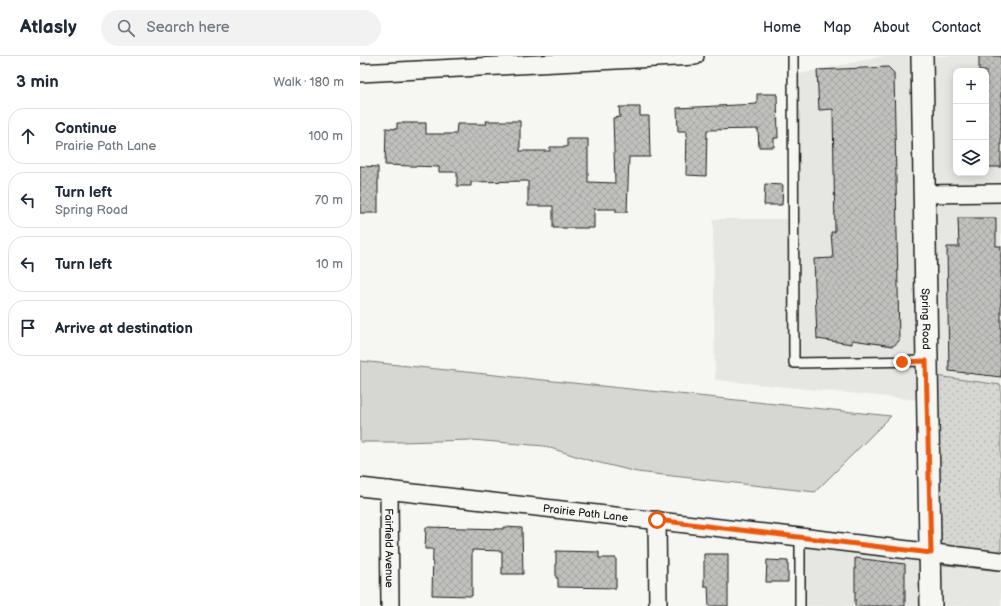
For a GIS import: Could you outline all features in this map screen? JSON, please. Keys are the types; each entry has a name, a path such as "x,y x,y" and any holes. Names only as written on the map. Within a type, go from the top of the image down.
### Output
{"street":[{"path":"360,73 389,64 695,56"},
{"name":"Spring Road","path":"922,56 931,606"},
{"path":"924,194 1001,193"},
{"name":"Prairie Path Lane","path":"360,487 657,520 1001,561"},
{"name":"Fairfield Avenue","path":"389,490 390,606"},
{"path":"657,520 658,606"}],"lane":[{"path":"793,56 794,363 926,361"},
{"path":"800,537 800,606"}],"shaded area":[{"path":"884,56 913,56 919,400 715,380 713,219 800,219 799,74"},
{"path":"932,56 1001,56 1001,187 935,188"},
{"path":"935,199 1001,199 1001,385 936,376"},
{"path":"360,361 891,416 815,492 637,472 588,460 544,446 472,440 360,442"},
{"path":"936,376 1001,385 1001,571 936,564"},
{"path":"798,543 936,564 1001,571 1001,606 798,606"}],"building":[{"path":"979,56 1001,56 1001,167 989,167 989,68 979,68"},
{"path":"888,67 894,73 899,341 893,346 852,340 852,344 817,339 814,259 833,258 831,232 835,232 833,109 819,110 817,70"},
{"path":"757,94 777,94 778,138 774,138 774,147 759,147 758,129 707,130 706,176 686,175 687,131 678,131 677,108 757,104"},
{"path":"619,107 640,107 640,116 649,116 650,157 629,157 627,212 616,212 616,209 594,209 594,228 553,228 553,206 528,206 528,181 471,182 471,186 457,186 457,172 439,172 439,167 385,165 386,128 397,129 397,123 426,123 426,134 456,134 457,124 487,124 486,121 520,121 520,151 550,151 550,147 567,147 567,139 588,139 588,182 615,183 613,118 620,117"},
{"path":"360,166 378,167 378,213 360,213"},
{"path":"765,184 783,185 782,205 764,205"},
{"path":"958,218 996,218 996,246 1001,246 1001,377 949,371 947,247 959,247"},
{"path":"426,527 522,528 523,574 502,574 502,551 472,550 472,596 432,595 433,549 425,549"},
{"path":"556,551 599,552 599,558 616,558 616,588 558,587 558,578 556,578"},
{"path":"704,554 728,554 728,606 709,606 708,586 704,586"},
{"path":"855,558 905,564 905,606 855,606"},
{"path":"767,560 788,561 788,582 766,582"}],"route":[{"path":"657,520 931,553 926,361 902,362"}]}
